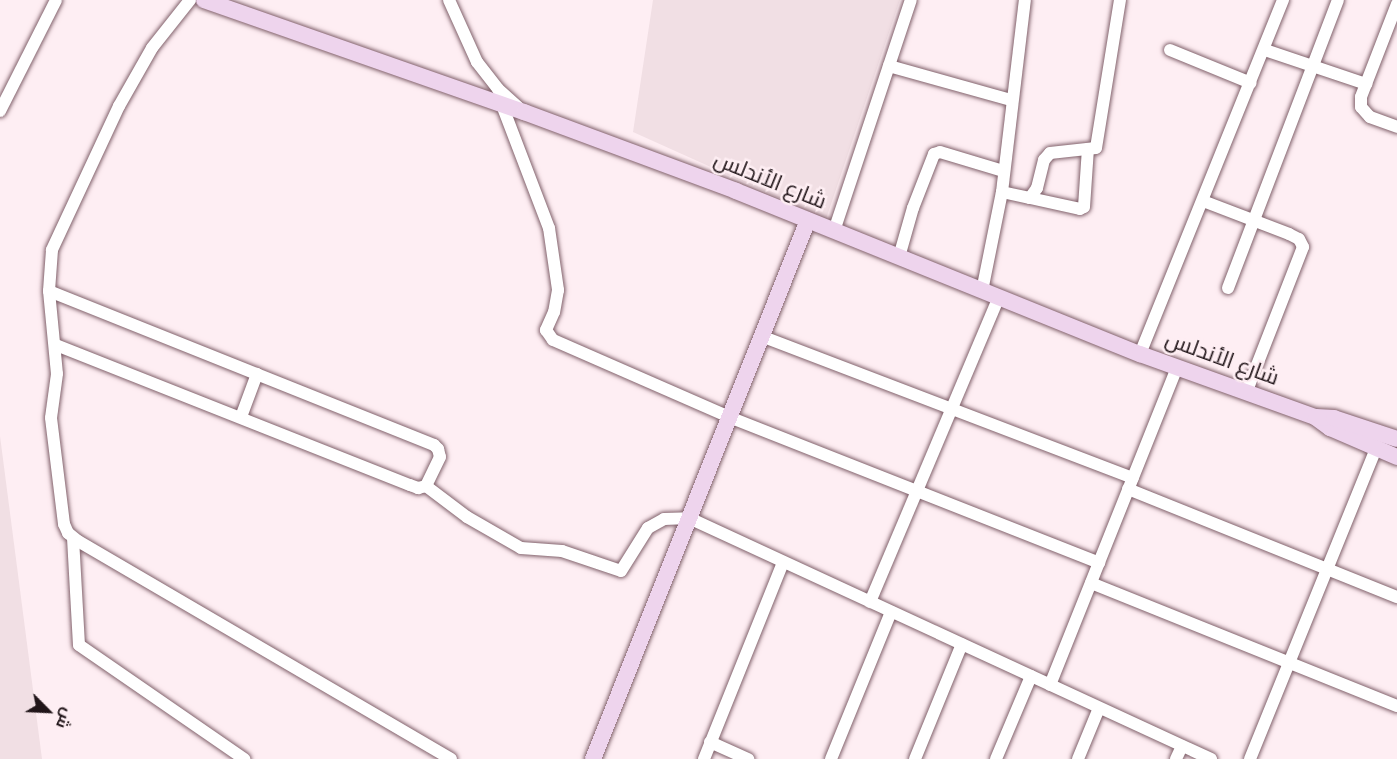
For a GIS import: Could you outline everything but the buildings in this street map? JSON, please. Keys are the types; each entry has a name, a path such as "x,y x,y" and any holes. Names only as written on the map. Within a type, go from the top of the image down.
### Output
{"main road":[{"name":"شارع الأندلس","path":"204,0 524,112 736,191 1140,354 1315,417 1330,428 1397,456"},
{"path":"593,759 807,220"},
{"name":"شارع الأندلس","path":"1315,417 1334,418 1397,439"}],"street":[{"path":"0,111 56,0"},
{"path":"190,0 152,48 119,105 56,237 50,267 49,291 56,345 57,388 51,418 64,524 73,538 452,759"},
{"path":"448,0 486,75 524,112"},
{"path":"834,231 911,0"},
{"path":"982,291 1002,192 1011,100 1025,0"},
{"path":"1030,198 1035,194 1039,171 1050,153 1096,148 1099,143 1119,0"},
{"path":"1140,354 1265,50 1283,0"},
{"path":"1228,288 1338,0"},
{"path":"1397,4 1361,97 1361,107 1371,117 1397,127"},
{"path":"1170,50 1251,83"},
{"path":"1265,50 1366,84"},
{"path":"889,66 1011,100"},
{"path":"502,105 549,228 558,290 554,312 546,330 553,340 729,417 1099,563"},
{"path":"1002,192 1080,209 1084,207 1088,149"},
{"path":"899,257 913,208 934,154 940,152 1003,171"},
{"path":"1203,201 1254,219 1299,239 1303,247 1247,391"},
{"path":"49,291 434,445 440,457 426,486"},
{"path":"870,602 999,297"},
{"path":"761,336 952,409 1397,597"},
{"path":"56,345 410,485 418,488 426,486"},
{"path":"1050,685 1177,368"},
{"path":"241,417 256,374"},
{"path":"1250,759 1376,449"},
{"path":"426,486 467,517 521,548 562,551 612,570 621,571 625,568 648,528 664,519 689,519 1211,759"},
{"path":"73,538 79,645 244,759"},
{"path":"704,759 783,562"},
{"path":"1091,583 1397,706"},
{"path":"831,759 891,612"},
{"path":"915,759 962,644"},
{"path":"996,759 1031,676"},
{"path":"1078,759 1099,708"},
{"path":"710,742 748,759"},
{"path":"1176,759 1182,746"}],"shaded area":[{"path":"653,0 900,0 826,219 633,132"},
{"path":"0,436 42,759 0,759"}]}
